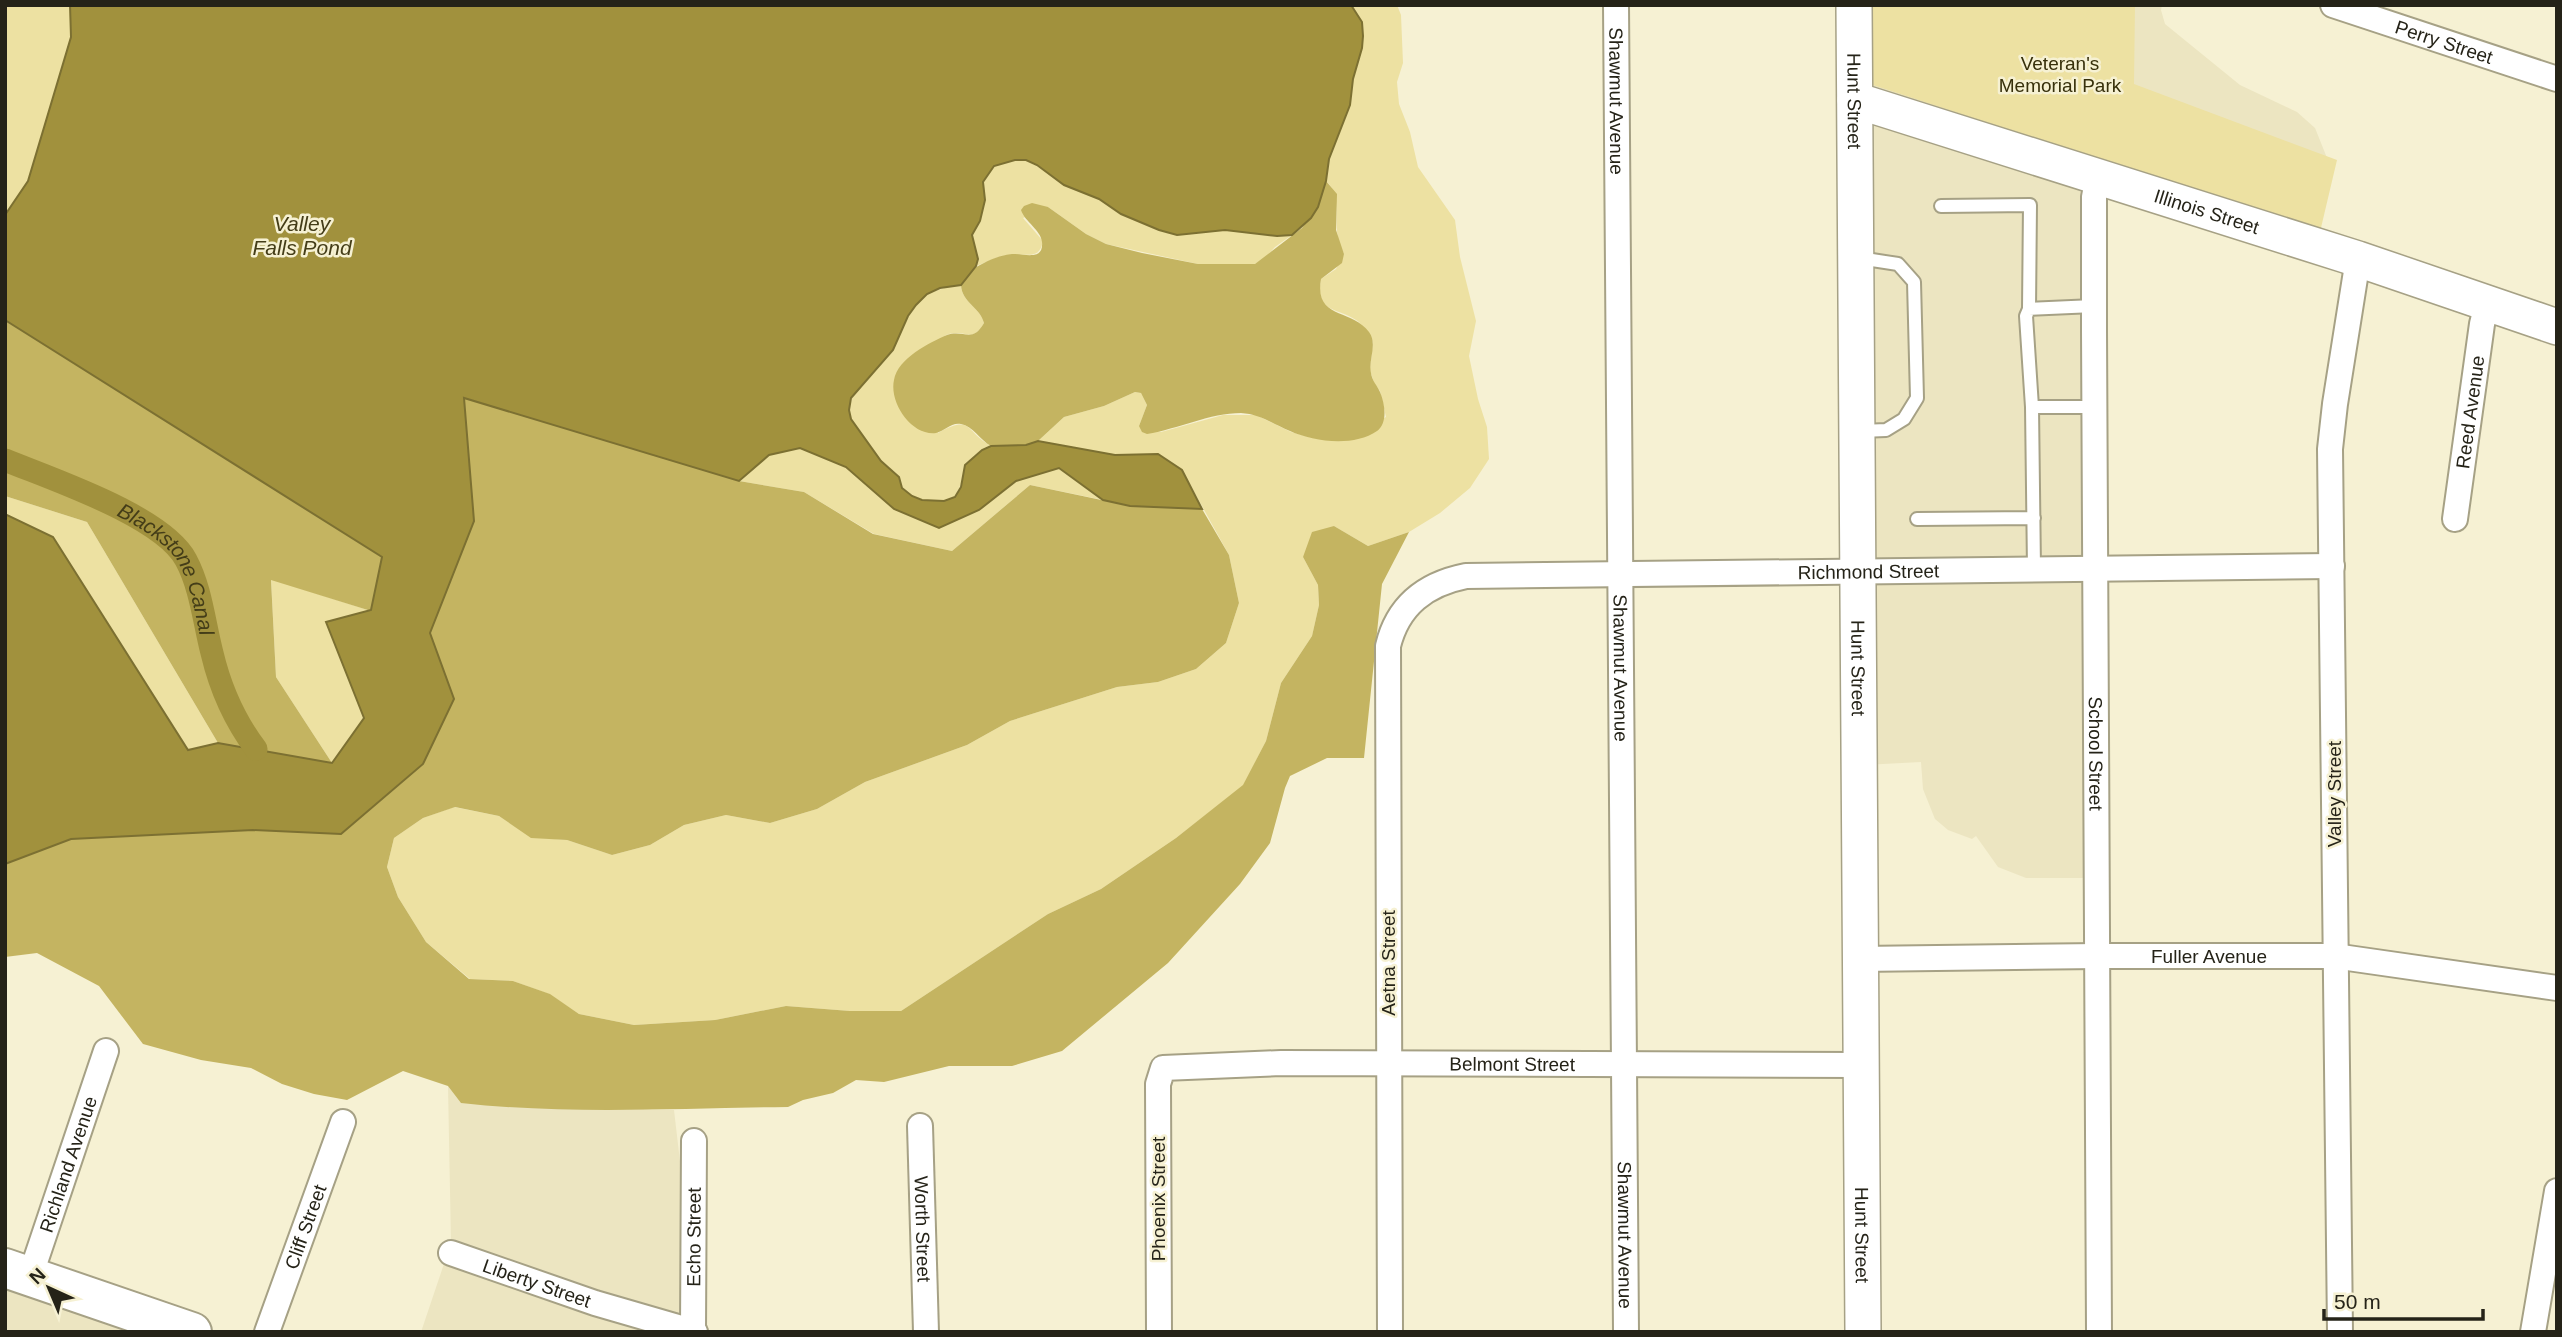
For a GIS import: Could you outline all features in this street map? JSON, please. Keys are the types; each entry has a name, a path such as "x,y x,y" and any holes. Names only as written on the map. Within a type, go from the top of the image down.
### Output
{"main road":[{"name":"Hunt Street","path":"1854,5 1863,1332"},
{"name":"Illinois Street","path":"1855,100 2358,259 2557,327"},
{"path":"18,1273 147,1324 192,1332"}],"street":[{"name":"Shawmut Avenue","path":"1616,5 1626,1332"},
{"name":"Perry Street","path":"2333,5 2557,79"},
{"name":"School Street","path":"2098,176 2094,197 2094,306 2099,1332"},
{"name":"Valley Street","path":"2340,1332 2330,449 2358,259"},
{"name":"Reed Avenue","path":"2455,519 2487,304"},
{"name":"Richmond Street","path":"1413,602 1444,580 1466,576 2332,566"},
{"name":"Aetna Street","path":"1390,1332 1387,1066 1388,646 1393,627 1413,602"},
{"name":"Fuller Avenue","path":"1859,959 2334,956 2557,988"},
{"name":"Richland Avenue","path":"18,1273 106,1051"},
{"name":"Belmont Street","path":"1163,1068 1282,1063 1387,1066 1861,1065"},
{"name":"Phoenix Street","path":"1159,1332 1158,1084 1163,1068"},
{"name":"Cliff Street","path":"267,1332 343,1122"},
{"name":"Worth Street","path":"920,1126 926,1332"},
{"name":"Echo Street","path":"694,1331 695,1141"},
{"path":"2533,1332 2557,1191"},
{"name":"Liberty Street","path":"451,1253 620,1322 694,1331"}],"lane":[{"path":"1941,206 2030,205 2029,309 2026,316 2032,407 2034,569"},
{"path":"1856,257 1898,264 1914,282 1917,398 1904,419 1885,430 1857,431"},
{"path":"2029,309 2094,306"},
{"path":"2032,407 2095,407"},
{"path":"1917,519 2034,518"}],"shaded area":[{"path":"1857,5 2162,5 2165,24 2240,85 2297,112 2315,128 2327,158 2101,185 2098,878 2026,878 1998,867 1976,836 1972,839 1948,830 1935,819 1923,789 1921,762 1864,765"},
{"path":"1326,181 1337,194 1336,230 1344,254 1342,263 1321,279 1320,292 1329,307 1362,325 1372,337 1371,373 1382,397 1384,413 1380,428 1368,436 1346,441 1310,438 1260,417 1241,413 1147,434 1142,432 1139,426 1147,405 1141,393 1135,392 1104,406 1064,417 1038,441 1026,445 991,446 969,427 961,424 954,424 936,433 918,429 898,407 893,389 894,380 901,365 908,358 947,335 976,333 984,323 962,291 961,285 971,271 999,257 1040,252 1041,238 1023,214 1021,210 1024,206 1032,203 1048,207 1086,234 1106,244 1198,264 1255,264 1302,228 1318,207"},
{"path":"5,320 382,557 371,611 271,580 276,677 332,763 218,743 87,522 5,496"},
{"path":"464,397 739,481 804,492 873,534 952,551 1030,485 1130,506 1202,509 1229,555 1239,603 1226,643 1196,669 1158,682 1117,687 1010,721 967,745 865,782 817,809 770,823 726,815 684,825 650,845 612,855 567,840 531,838 499,816 455,807 423,818 394,838 387,867 398,897 426,942 469,979 513,981 550,994 579,1014 634,1025 715,1020 786,1006 850,1011 901,1011 1048,914 1101,889 1176,838 1243,785 1266,741 1281,683 1312,636 1319,605 1318,585 1303,557 1312,532 1334,526 1368,546 1409,532 1382,584 1364,758 1327,758 1290,776 1270,843 1240,884 1168,963 1062,1051 1012,1066 949,1066 884,1082 856,1080 833,1093 803,1100 788,1107 584,1110 502,1107 461,1103 448,1086 403,1071 347,1100 314,1094 282,1084 251,1068 201,1060 143,1044 99,986 37,953 5,957 5,864 70,839 248,830 454,699 430,633 474,521"},
{"path":"448,1086 652,1110 674,1110 681,1170 696,1179 701,1332 421,1332 451,1243"},
{"path":"5,1276 174,1332 5,1332"}],"green space":[{"path":"5,5 70,5 71,37 28,181 5,215"},
{"path":"1351,5 1397,5 1401,15 1403,63 1397,82 1399,104 1410,132 1418,167 1455,220 1460,257 1476,321 1469,356 1487,427 1489,459 1470,488 1440,513 1409,532 1368,546 1334,526 1303,557 1318,585 1319,605 1312,636 1281,683 1266,741 1243,786 1176,838 1101,889 1048,914 901,1011 850,1011 786,1006 715,1020 634,1025 579,1014 549,994 513,981 470,979 426,942 398,897 387,867 394,838 423,818 454,807 499,816 531,837 567,840 612,855 650,845 684,825 726,815 770,823 817,809 865,782 967,745 1010,721 1117,687 1158,682 1196,669 1226,643 1239,603 1229,555 1182,470 1158,454 1115,455 1038,441 1064,417 1104,406 1135,392 1141,393 1147,405 1139,426 1161,432 1223,415 1256,415 1291,432 1339,441 1386,417 1380,391 1370,370 1373,342 1359,322 1324,303 1320,290 1321,279 1336,269 1344,254 1337,232 1336,198 1326,181 1329,159 1346,117 1362,48 1362,22"},
{"name":"Veteran's Memorial Park","path":"1870,5 2135,5 2134,84 2337,160 2320,232 1870,84"},
{"path":"1026,160 1037,165 1064,185 1099,199 1121,214 1194,233 1225,230 1277,236 1292,235 1255,264 1198,264 1106,244 1086,234 1048,207 1023,218 1043,241 1038,252 1001,257 976,266 977,258 972,238 982,213 983,183 994,166"},
{"path":"961,285 964,296 984,323 976,333 948,334 939,340 938,433 949,427 963,425 991,446 970,462 955,497 944,501 922,500 902,488 851,419 849,410 852,398 916,305 927,294"},
{"path":"800,448 846,467 894,509 979,510 1016,481 1059,468 1103,500 1030,485 952,551 874,534 804,492 739,481 769,455"},
{"path":"5,496 87,522 218,743 188,750 53,537 5,514"},
{"path":"271,579 371,611 326,622 364,718 332,763 276,677"}],"water":[{"name":"Valley Falls Pond","path":"70,5 1351,5 1362,22 1363,36 1350,105 1329,159 1318,207 1311,218 1292,235 1277,236 1225,230 1177,235 1121,214 1099,199 1064,185 1026,160 994,166 983,182 985,200 980,221 972,235 978,259 976,266 961,285 940,288 927,294 916,305 908,316 893,350 851,398 851,419 881,461 899,477 902,488 922,500 944,501 955,497 961,487 965,465 982,450 991,446 1026,445 1038,441 1115,455 1158,454 1182,470 1202,509 1130,506 1103,500 1059,468 1016,481 979,510 939,528 894,509 846,467 800,448 769,455 739,481 464,398 474,521 430,633 454,699 423,764 341,834 253,830 71,839 5,864 5,514 53,537 188,750 218,743 332,763 364,718 326,622 371,610 382,557 5,320 5,215 28,181 71,37"}],"waterway":[{"name":"Blackstone Canal","path":"5,460 76,488 131,514 174,544 186,560 195,582 215,666 224,691 241,727 256,749"}]}
